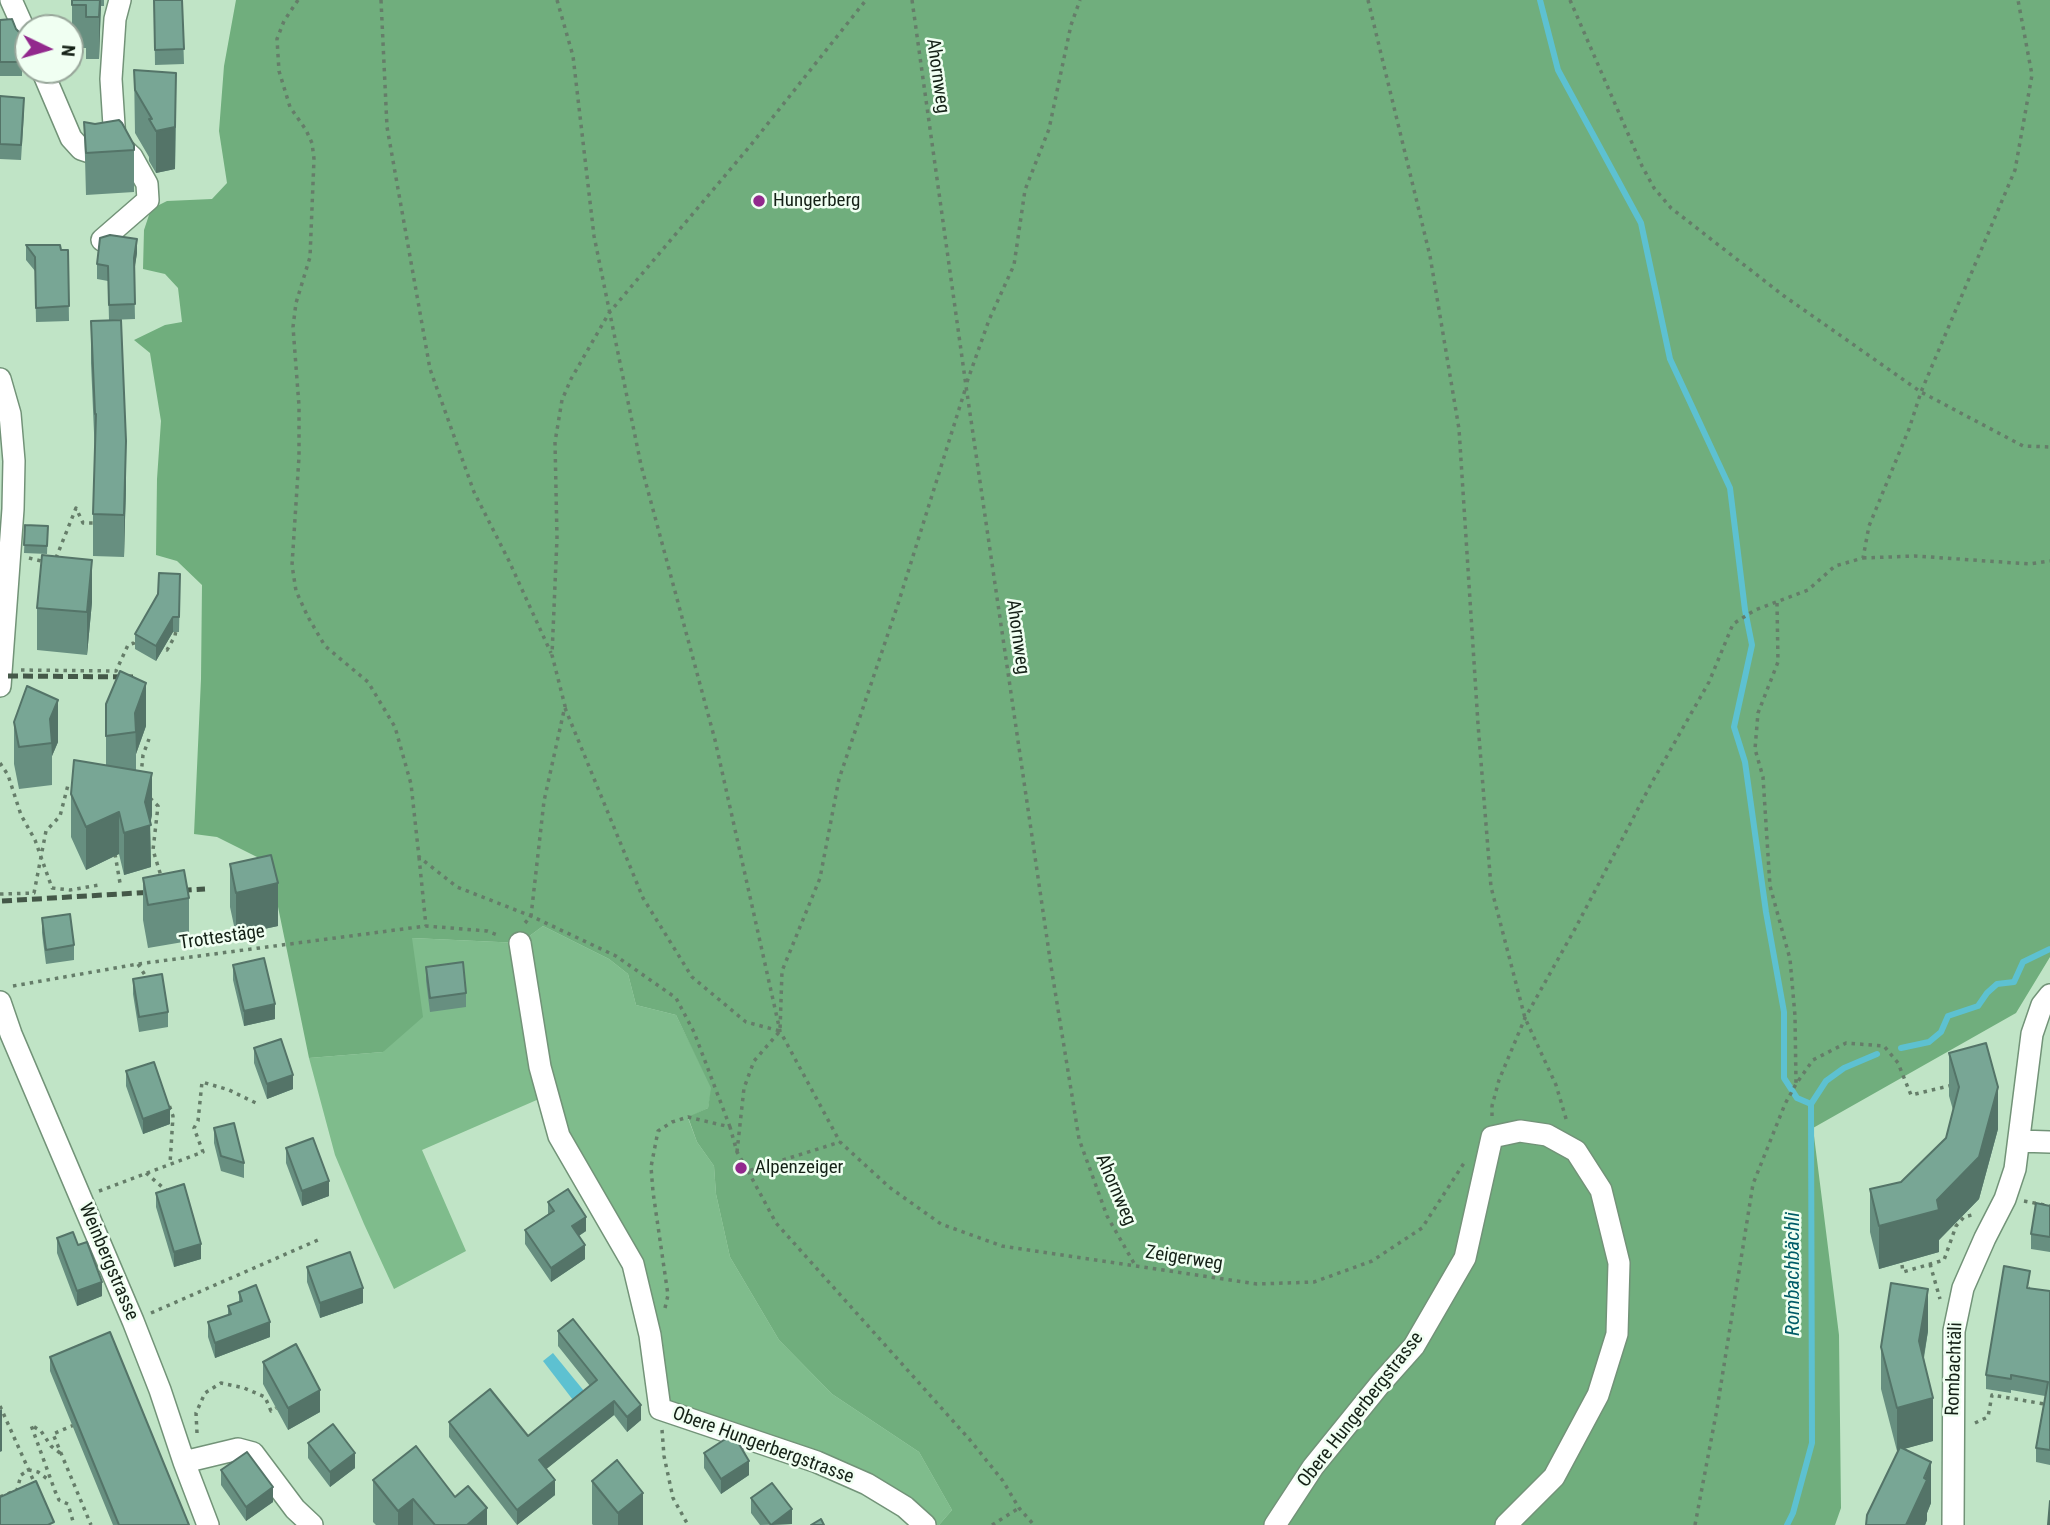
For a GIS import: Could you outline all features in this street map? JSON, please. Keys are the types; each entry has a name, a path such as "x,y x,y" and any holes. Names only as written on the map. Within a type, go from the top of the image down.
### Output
{"street":[{"path":"102,240 149,200 147,184 132,158 115,141 111,79 115,19 120,0"},
{"path":"48,84 71,138 80,149 93,153 107,151 115,141"},
{"path":"0,379 9,414 14,461 1,678"},
{"name":"Obere Hungerbergstrasse","path":"520,943 540,1067 559,1136 633,1264 650,1335 660,1409 817,1462 867,1484 905,1507 925,1525"},
{"name":"Rombachtäli","path":"1953,1525 1954,1331 1963,1288 2005,1199 2015,1169 2032,1034 2042,1005 2050,995"},
{"name":"Weinbergstrasse","path":"0,1002 11,1034 191,1461 208,1525"},
{"path":"1492,1137 1520,1131 1547,1135 1576,1151 1601,1189 1619,1263 1617,1334 1598,1395 1554,1477 1506,1525"},
{"name":"Obere Hungerbergstrasse","path":"1275,1525 1313,1467 1414,1346 1465,1258 1492,1137"},
{"path":"2019,1141 2050,1142"},
{"path":"191,1461 238,1449 253,1452 295,1509 312,1525"}],"path":[{"path":"298,0 284,21 277,39 279,71 290,107 306,130 312,143 314,159 310,257 296,303 293,327 299,406 299,457 292,565 296,591 325,646 368,682 395,727 411,784 426,926"},
{"path":"381,0 387,127 430,369 474,492 552,655 565,706 643,898 692,977 746,1022 780,1031"},
{"path":"557,0 573,56 594,236 641,465 715,740 780,1031"},
{"path":"552,655 557,538 555,442 562,400 571,379 609,313 750,146 866,0"},
{"name":"Ahornweg","path":"912,0 1051,966 1079,1139 1107,1216 1136,1266"},
{"path":"737,1152 744,1088 754,1061 780,1031 782,971 820,878 839,779 898,604 966,386 989,320 1014,265 1025,190 1049,130 1071,25 1080,0"},
{"path":"1367,0 1430,256 1459,429 1491,887 1525,1018 1556,1085 1576,1151"},
{"path":"1570,0 1642,166 1654,188 1671,208 1784,296 1921,392 2023,446 2050,447"},
{"path":"1863,558 1869,526 1909,429 1921,392 2015,170 2032,75 2018,0"},
{"path":"9,557 28,558 51,564 58,556 76,508 83,523 94,523"},
{"path":"1492,1137 1492,1106 1499,1080 1525,1018 1651,783 1709,682 1733,624 1755,610 1808,590 1835,566 1863,558 1915,556 2030,564 2050,561"},
{"path":"1777,603 1778,662 1758,713 1755,749 1763,777 1770,886 1790,959 1795,1016 1795,1086"},
{"path":"158,645 167,650 176,631"},
{"path":"1,678 116,671 128,645 134,643 140,633"},
{"path":"531,916 544,801 565,706"},
{"path":"141,779 142,755 149,739"},
{"path":"0,764 8,775 20,815 35,840 52,888 70,890 99,885"},
{"path":"0,894 34,893 47,831 60,816 68,785 85,788"},
{"path":"145,793 158,806 153,850 163,881"},
{"path":"113,845 120,883"},
{"path":"419,856 457,887 531,916 616,956 676,998 694,1032 737,1152 776,1223 970,1440 1003,1480 1019,1508 1034,1525"},
{"name":"Trottestäge","path":"22,985 138,964 426,926 487,931 520,943"},
{"path":"138,964 149,981"},
{"name":"Zeigerweg","path":"780,1031 841,1142 888,1187 942,1224 1002,1245 1257,1284 1314,1282 1372,1261 1422,1228 1467,1160"},
{"path":"1695,1525 1717,1409 1753,1184 1785,1104 1795,1086 1813,1060 1846,1044 1884,1046 1898,1063 1911,1095 1961,1083"},
{"path":"80,1198 203,1152 194,1128 198,1121 202,1082 229,1090 258,1104"},
{"path":"163,1103 168,1102 173,1116 170,1164"},
{"path":"650,1335 661,1326 668,1295 651,1167 658,1131 672,1122 688,1117 730,1127"},
{"path":"748,1171 841,1142"},
{"path":"146,1173 168,1192 172,1203"},
{"path":"2015,1200 2050,1206"},
{"path":"1902,1265 1903,1272 1944,1260 1956,1226 1965,1217"},
{"path":"133,1321 318,1240"},
{"path":"191,1461 196,1413 205,1393 221,1383 244,1388 265,1397 271,1411 276,1408"},
{"path":"1952,1434 1988,1417 1992,1395 2050,1405"},
{"path":"0,1406 39,1492"},
{"path":"660,1409 664,1456 673,1498 688,1525"},
{"path":"77,1424 53,1434 91,1525"},
{"path":"62,1454 31,1425 59,1500 68,1504 74,1525"},
{"path":"0,1497 17,1490 21,1475 29,1470 38,1472 52,1482"},
{"path":"992,1525 1019,1508"}],"green space":[{"path":"236,0 2050,0 2050,957 2016,1013 1813,1128 1839,1335 1841,1508 1835,1525 939,1525 952,1510 919,1452 832,1394 779,1340 730,1257 716,1194 714,1166 697,1142 688,1117 708,1108 711,1088 676,1015 636,1005 628,974 609,959 543,926 520,943 412,938 423,1017 383,1052 309,1058 269,863 217,837 194,834 202,585 177,561 156,555 161,421 150,353 134,340 165,325 182,322 178,288 165,274 143,269 144,230 151,209 167,201 212,199 227,183 219,131 224,66"},
{"path":"543,926 609,959 628,974 636,1005 676,1015 712,1088 708,1108 688,1118 697,1142 714,1166 716,1194 730,1257 779,1340 832,1394 919,1452 952,1510 939,1525 925,1525 905,1507 660,1409 633,1264 539,1099 422,1150 466,1251 394,1289 335,1155 309,1058 383,1052 412,938 520,943"}],"water":[{"path":"553,1353 584,1391 573,1400 543,1361"}],"building":[{"path":"72,0 100,0 99,17 86,17 86,5 72,5"},
{"path":"154,0 182,0 184,49 155,50"},
{"path":"12,19 14,24 14,62 0,62 0,20"},
{"path":"134,70 176,73 175,127 156,131 135,90"},
{"path":"0,96 24,98 21,145 0,144"},
{"path":"119,120 134,145 134,150 86,153 84,122 95,124"},
{"path":"110,235 137,239 134,258 135,304 109,305 108,266 97,264 100,238"},
{"path":"26,245 60,245 61,250 68,250 69,306 36,308 35,257"},
{"path":"121,320 126,441 124,515 93,514 96,414 91,321"},
{"path":"25,525 48,526 47,546 24,545"},
{"path":"42,555 92,560 87,612 37,608"},
{"path":"159,573 180,574 179,617 173,617 156,646 135,634 158,594"},
{"path":"120,671 146,683 135,713 136,732 106,736 106,704"},
{"path":"27,686 58,700 50,719 52,743 19,747 14,722"},
{"path":"74,760 152,773 145,802 151,825 124,833 119,812 86,827 71,794"},
{"path":"271,855 278,883 236,893 230,864"},
{"path":"184,870 189,898 148,905 143,878"},
{"path":"70,914 74,945 46,950 42,918"},
{"path":"264,958 275,1004 244,1011 233,965"},
{"path":"463,962 466,993 430,998 426,967"},
{"path":"162,974 168,1012 139,1017 133,979"},
{"path":"281,1039 293,1075 267,1084 254,1048"},
{"path":"1986,1043 1998,1087 1979,1157 1937,1200 1939,1210 1879,1226 1870,1189 1901,1182 1946,1138 1959,1087 1949,1053"},
{"path":"154,1062 170,1109 143,1119 126,1071"},
{"path":"234,1123 244,1163 221,1156 214,1128"},
{"path":"313,1138 329,1181 302,1191 286,1148"},
{"path":"184,1184 201,1244 174,1252 156,1193"},
{"path":"568,1189 586,1217 572,1226 585,1245 551,1268 525,1230 554,1211 548,1202"},
{"path":"2036,1203 2050,1206 2050,1237 2031,1234"},
{"path":"73,1232 78,1245 87,1242 102,1282 77,1291 57,1238"},
{"path":"350,1252 363,1288 320,1303 307,1267"},
{"path":"2004,1266 2030,1271 2027,1288 2050,1291 2050,1450 2036,1448 2048,1382 2011,1375 2011,1379 1986,1375"},
{"path":"1891,1283 1928,1289 1919,1341 1933,1398 1897,1408 1881,1347"},
{"path":"256,1285 270,1322 215,1343 208,1322 231,1314 228,1306 242,1301 239,1292"},
{"path":"573,1319 641,1405 627,1417 614,1401 539,1460 555,1480 517,1510 449,1422 490,1389 528,1436 597,1380 558,1331"},
{"path":"110,1332 189,1525 119,1525 50,1357"},
{"path":"296,1344 320,1390 288,1408 263,1362"},
{"path":"333,1424 355,1453 330,1472 308,1443"},
{"path":"733,1434 749,1461 721,1479 704,1453"},
{"path":"416,1446 455,1497 468,1486 487,1508 467,1525 435,1525 413,1499 398,1511 373,1480"},
{"path":"1900,1447 1931,1462 1924,1478 1927,1480 1906,1525 1866,1525 1867,1515"},
{"path":"247,1452 273,1487 246,1507 221,1470"},
{"path":"617,1460 643,1493 618,1513 592,1481"},
{"path":"36,1481 54,1522 48,1525 0,1525 0,1497"},
{"path":"772,1483 792,1509 771,1525 751,1498"},
{"path":"821,1519 824,1525 811,1525"}],"waterway":[{"path":"1540,0 1558,70 1641,223 1670,359 1730,488 1752,645 1734,727 1745,762 1766,912 1784,1012 1784,1078 1797,1098 1811,1104"},
{"name":"Rombachbächli","path":"1901,1048 1929,1042 1941,1032 1948,1016 1978,1006 1997,984 2014,982 2023,962 2050,949"},
{"name":"Rombachbächli","path":"1787,1525 1793,1513 1812,1443 1811,1104 1826,1081 1844,1068 1877,1054"}],"railway":[{"path":"8,676 133,677"},
{"path":"2,901 205,889"}],"place":[{"name":"Hungerberg","path":"759,201"},
{"name":"Alpenzeiger","path":"741,1168"}]}
